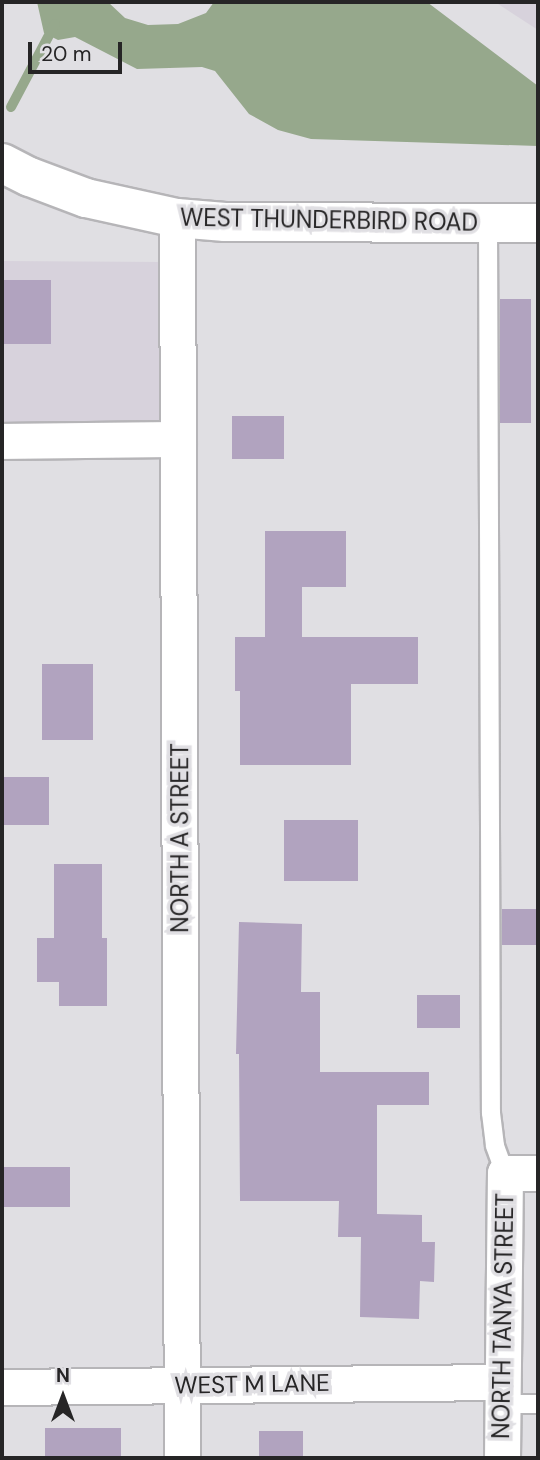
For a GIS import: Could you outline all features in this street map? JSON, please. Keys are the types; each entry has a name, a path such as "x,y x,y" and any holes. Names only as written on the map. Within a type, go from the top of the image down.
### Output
{"street":[{"name":"WEST THUNDERBIRD ROAD","path":"2,163 30,177 86,198 177,219 225,222 538,223"},
{"name":"NORTH A STREET","path":"177,219 182,1458"},
{"path":"2,441 178,439"},
{"name":"NORTH TANYA STREET","path":"502,1458 502,1393 521,1173"},
{"name":"WEST M LANE","path":"2,1387 182,1385 502,1393"}],"lane":[{"path":"488,223 491,1114 495,1146 521,1173"},
{"path":"502,1393 538,1404"}],"shaded area":[{"path":"37,2 108,2 125,18 148,25 178,24 206,13 214,2 427,2 538,86 538,146 311,139 278,130 249,114 215,71 202,67 137,69 75,37 58,40 44,33"},
{"path":"495,2 538,2 538,30"},
{"path":"2,261 162,262 164,421 2,424"}],"building":[{"path":"2,280 51,280 51,344 2,344"},
{"path":"500,299 531,299 531,423 500,423"},
{"path":"232,416 284,416 284,459 232,459"},
{"path":"265,531 346,531 346,587 302,587 302,637 418,637 418,684 351,684 351,765 240,765 240,691 235,691 235,637 265,637"},
{"path":"42,664 93,664 93,740 42,740"},
{"path":"2,777 49,777 49,825 2,825"},
{"path":"284,820 358,820 358,881 284,881"},
{"path":"54,864 102,864 102,938 107,938 107,1006 59,1006 59,982 37,982 37,938 54,938"},
{"path":"502,909 538,909 538,945 502,945"},
{"path":"239,922 302,924 301,992 320,992 320,1072 429,1072 429,1105 377,1105 377,1214 422,1215 422,1242 435,1242 434,1282 420,1281 419,1319 360,1317 361,1237 338,1237 339,1201 240,1201 239,1054 236,1054"},
{"path":"417,995 460,995 460,1028 417,1028"},
{"path":"2,1167 70,1167 70,1207 2,1207"},
{"path":"45,1428 121,1428 121,1458 45,1458"},
{"path":"259,1431 303,1431 303,1458 259,1458"}],"waterway":[{"path":"11,107 55,24"}]}
